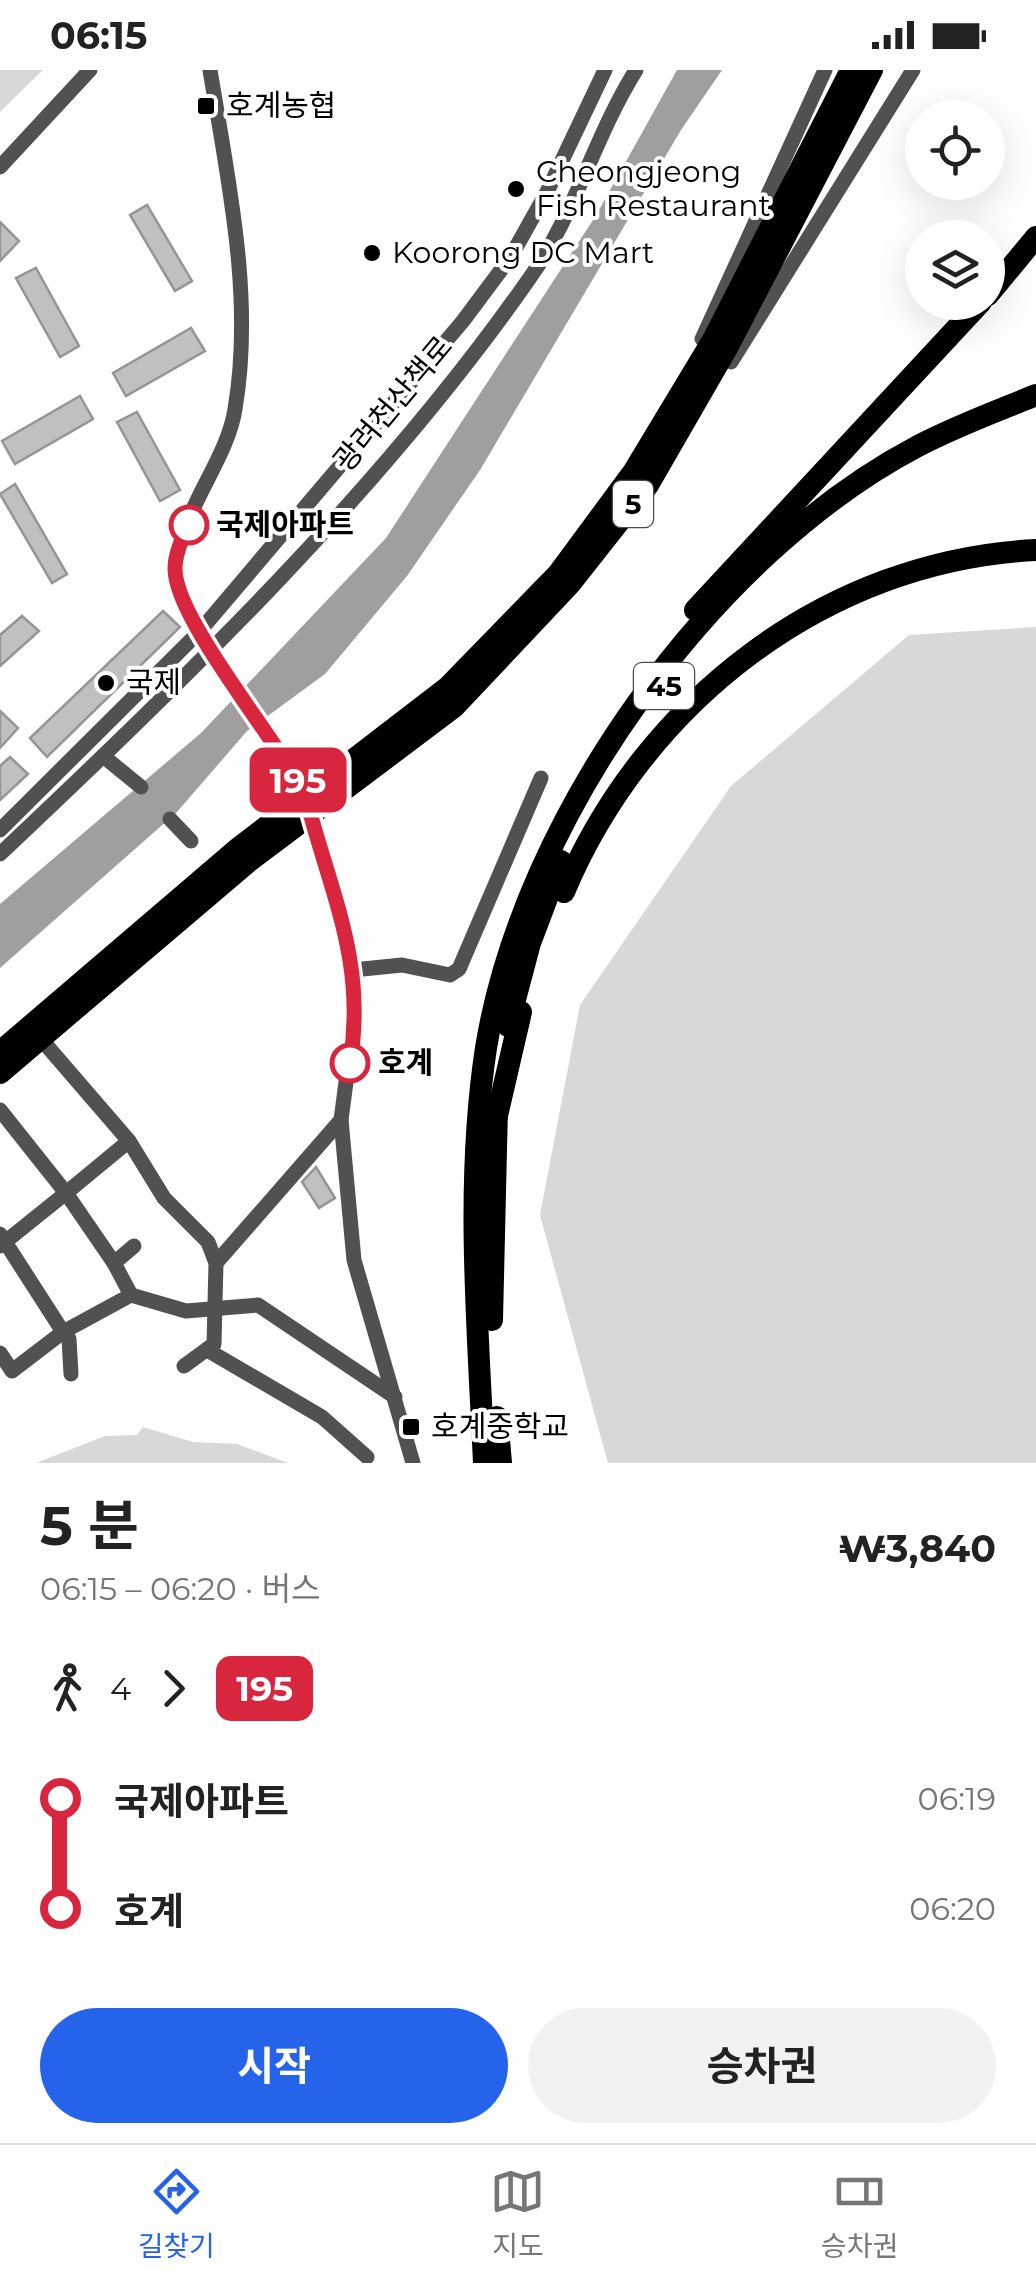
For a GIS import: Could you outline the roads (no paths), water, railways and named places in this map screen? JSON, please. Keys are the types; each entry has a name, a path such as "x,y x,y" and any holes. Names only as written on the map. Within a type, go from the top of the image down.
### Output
{"highway":[{"name":"5","path":"0,1073 248,862 454,707 570,584 728,348 842,100 850,70"},
{"name":"5","path":"842,100 872,70"},
{"path":"1005,274 1036,237"},
{"path":"543,864 576,781 652,660 731,568 964,320"},
{"name":"45","path":"484,1463 475,1271 486,1048 515,932 543,864 584,785 630,715 696,628 784,542 916,447 1036,396"},
{"name":"45","path":"501,1463 492,1309 496,1120 502,1045 530,943 564,851 596,786 644,710 704,637 765,572 830,517 904,468 1036,404"},
{"name":"5","path":"0,1052 300,784 424,706 492,646 641,478"},
{"path":"496,1120 513,1038 546,936 582,851 622,787 683,710 729,669 783,630 835,603 939,564 1036,550"}],"street":[{"path":"0,167 90,70"},
{"path":"210,70 226,165 244,333 235,414 180,544 175,568 180,593 199,632 300,784 347,934 357,1000 341,1120 354,1260 412,1463"},
{"path":"0,830 199,632 329,482 510,258 547,192 605,70"},
{"name":"광려천산책로","path":"0,854 211,648 416,426 531,277 574,202 605,127 636,70"},
{"path":"641,478 825,70"},
{"path":"641,478 699,416 914,70"},
{"path":"103,756 141,787"},
{"path":"352,970 402,965 450,975 459,969 541,778"},
{"path":"170,819 191,841"},
{"path":"41,1039 129,1141 164,1198 208,1242 216,1263 216,1333 210,1351 184,1366"},
{"path":"0,1110 66,1193 131,1294 186,1312 258,1305 396,1397"},
{"path":"216,1263 341,1120"},
{"path":"71,1374 69,1339 2,1240 129,1141"},
{"path":"114,1263 134,1246"},
{"path":"0,1353 6,1373 63,1332 131,1294"},
{"path":"210,1351 322,1417 368,1456"}],"place":[{"name":"호계농협","path":"206,106"},
{"name":"Cheongjeong Fish Restaurant","path":"516,189"},
{"name":"Koorong DC Mart","path":"372,253"},
{"name":"국제아파트","path":"189,525"},
{"name":"국제","path":"106,683"},
{"name":"호계","path":"350,1063"},
{"name":"호계중학교","path":"411,1427"}]}
